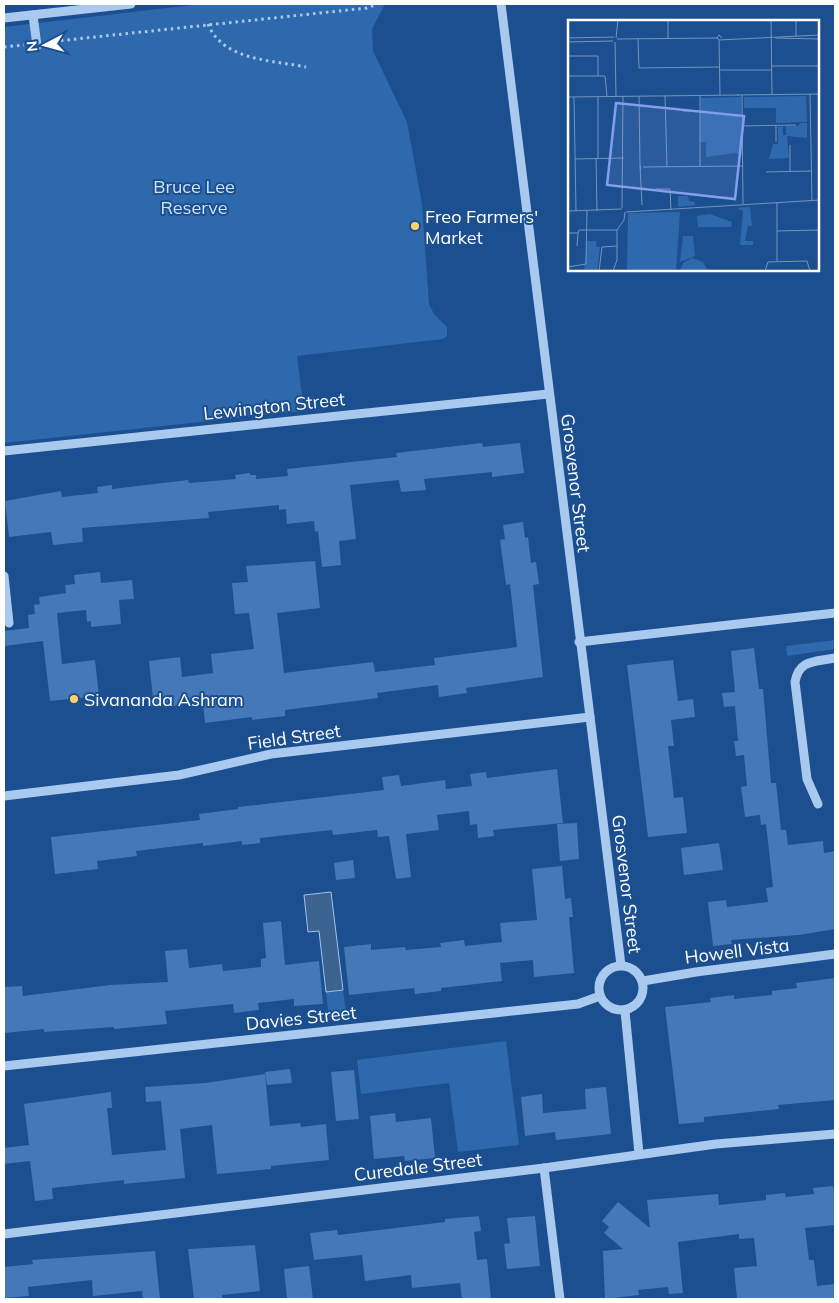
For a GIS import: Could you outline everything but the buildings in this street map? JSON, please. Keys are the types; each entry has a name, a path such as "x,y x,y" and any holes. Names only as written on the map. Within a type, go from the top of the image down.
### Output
{"street":[{"path":"4,18 131,4"},
{"name":"Grosvenor Street","path":"501,4 620,965"},
{"path":"33,15 37,45"},
{"name":"Lewington Street","path":"4,451 548,394"},
{"path":"4,576 10,624"},
{"path":"579,642 835,613"},
{"path":"818,804 807,780 795,682 797,671 805,664 835,658"},
{"name":"Field Street","path":"4,796 179,775 271,754 590,717"},
{"name":"Howell Vista","path":"643,981 696,972 835,954"},
{"path":"620,965 635,969 643,981 643,994 637,1005 625,1011 610,1008 600,996 599,982 608,970 620,965"},
{"name":"Davies Street","path":"4,1066 578,1004 600,996"},
{"path":"625,1011 639,1154"},
{"name":"Curedale Street","path":"4,1234 544,1168 716,1144 835,1134"},
{"path":"544,1168 560,1299"}],"path":[{"path":"4,48 208,24 367,8 377,4"},
{"path":"208,24 215,38 233,50 248,56 306,67"}],"green space":[{"name":"Bruce Lee Reserve","path":"201,4 385,4 372,29 373,51 407,122 422,204 429,304 434,314 447,327 447,336 443,339 297,356 304,411 4,443 4,27"},
{"path":"835,640 835,649 787,656 786,646"},
{"path":"343,990 347,1018 329,1020 326,992"},
{"path":"506,1041 519,1145 458,1152 449,1083 361,1094 357,1060"}],"shaded area":[{"path":"331,892 343,990 326,992 319,931 308,932 304,895"}],"place":[{"name":"Freo Farmers' Market","path":"415,226"},
{"name":"Sivananda Ashram","path":"74,699"}]}
